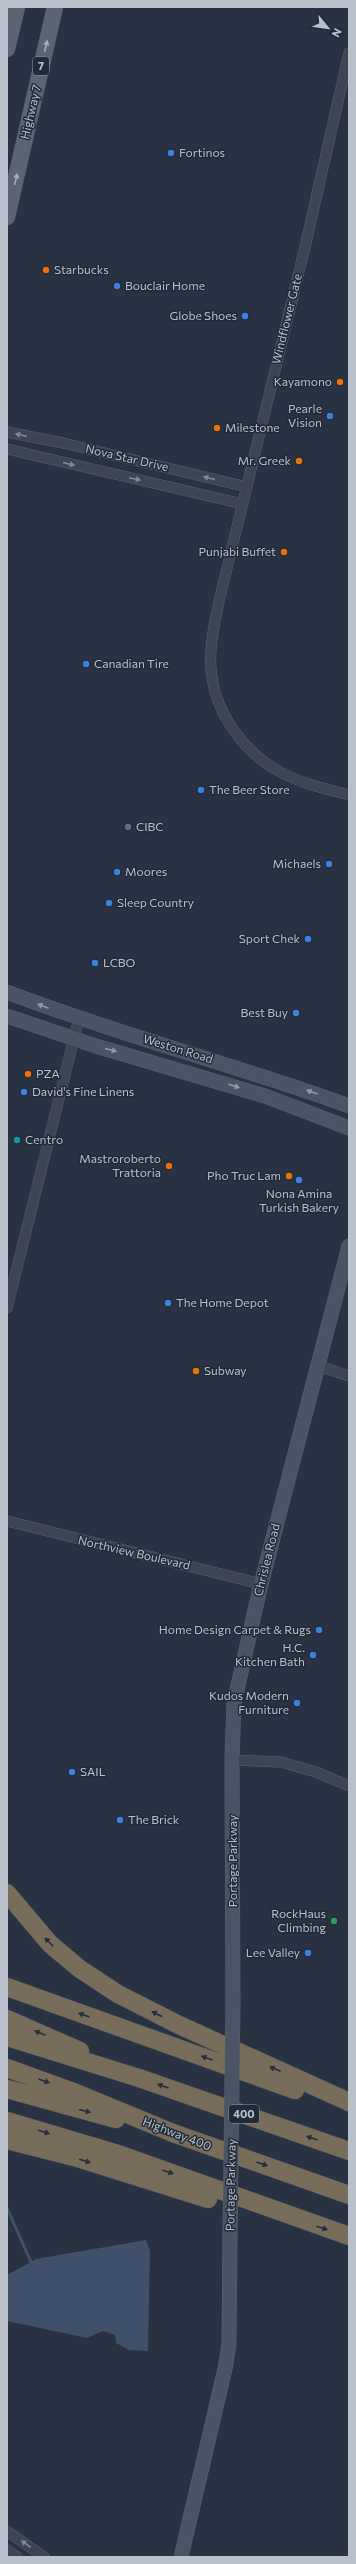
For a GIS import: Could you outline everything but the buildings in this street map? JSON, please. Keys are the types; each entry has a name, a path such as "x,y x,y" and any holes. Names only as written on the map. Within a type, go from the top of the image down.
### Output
{"highway":[{"path":"7,1893 50,1944 80,1968 118,1994 180,2026 349,2102"},
{"path":"7,1987 349,2108"},
{"path":"7,2019 139,2078"},
{"name":"400","path":"7,2037 139,2078 349,2151"},
{"name":"Highway 400","path":"7,2068 76,2093 172,2133 349,2195"},
{"path":"7,2088 74,2109 172,2133"},
{"path":"7,2121 118,2154 296,2219 349,2236"},
{"path":"7,2140 74,2157 203,2198 296,2219"}],"main road":[{"path":"7,49 16,7"},
{"name":"Highway 7","path":"7,217 55,7"}],"street":[{"name":"Windflower Gate","path":"349,53 211,646 213,686 219,708 242,741 267,765 284,774 349,795"},
{"name":"Nova Star Drive","path":"7,432 63,443 247,487"},
{"name":"Nova Star Drive","path":"7,449 243,504"},
{"name":"Weston Road","path":"7,992 79,1018 272,1078 349,1106"},
{"name":"Weston Road","path":"7,1016 265,1096 349,1128"},
{"path":"7,1308 79,1018"},
{"name":"Chrislea Road","path":"232,1760 234,1703 261,1584 316,1365 349,1246"},
{"path":"316,1365 349,1376"},
{"name":"Northview Boulevard","path":"7,1521 261,1584"},
{"path":"232,1760 281,1762 316,1772 349,1786"},
{"name":"Portage Parkway","path":"181,2557 216,2413 227,2357 233,2005 232,1760"},
{"path":"7,2531 44,2557"},
{"path":"7,2550 17,2557"}],"water":[{"path":"146,2240 150,2251 148,2351 129,2350 116,2343 115,2335 103,2331 87,2338 7,2321 7,2275 36,2259"}],"waterway":[{"path":"7,2208 31,2262"}],"place":[{"name":"Fortinos","path":"171,153"},
{"name":"Starbucks","path":"46,270"},
{"name":"Bouclair Home","path":"117,286"},
{"name":"Globe Shoes","path":"245,316"},
{"name":"Kayamono","path":"340,382"},
{"name":"Pearle Vision","path":"330,416"},
{"name":"Milestone","path":"217,428"},
{"name":"Mr. Greek","path":"299,461"},
{"name":"Punjabi Buffet","path":"284,552"},
{"name":"Canadian Tire","path":"86,664"},
{"name":"The Beer Store","path":"201,790"},
{"name":"CIBC","path":"128,827"},
{"name":"Michaels","path":"329,864"},
{"name":"Moores","path":"117,872"},
{"name":"Sleep Country","path":"109,903"},
{"name":"Sport Chek","path":"308,939"},
{"name":"LCBO","path":"95,963"},
{"name":"Best Buy","path":"296,1013"},
{"name":"PZA","path":"28,1074"},
{"name":"David's Fine Linens","path":"24,1092"},
{"name":"Centro","path":"17,1140"},
{"name":"Mastroroberto Trattoria","path":"169,1166"},
{"name":"Pho Truc Lam","path":"289,1176"},
{"name":"Nona Amina Turkish Bakery","path":"299,1180"},
{"name":"The Home Depot","path":"168,1303"},
{"name":"Subway","path":"196,1371"},
{"name":"Home Design Carpet & Rugs","path":"319,1630"},
{"name":"H.C. Kitchen Bath","path":"313,1655"},
{"name":"Kudos Modern Furniture","path":"297,1703"},
{"name":"SAIL","path":"72,1772"},
{"name":"The Brick","path":"120,1820"},
{"name":"RockHaus Climbing","path":"334,1921"},
{"name":"Lee Valley","path":"308,1953"}]}
